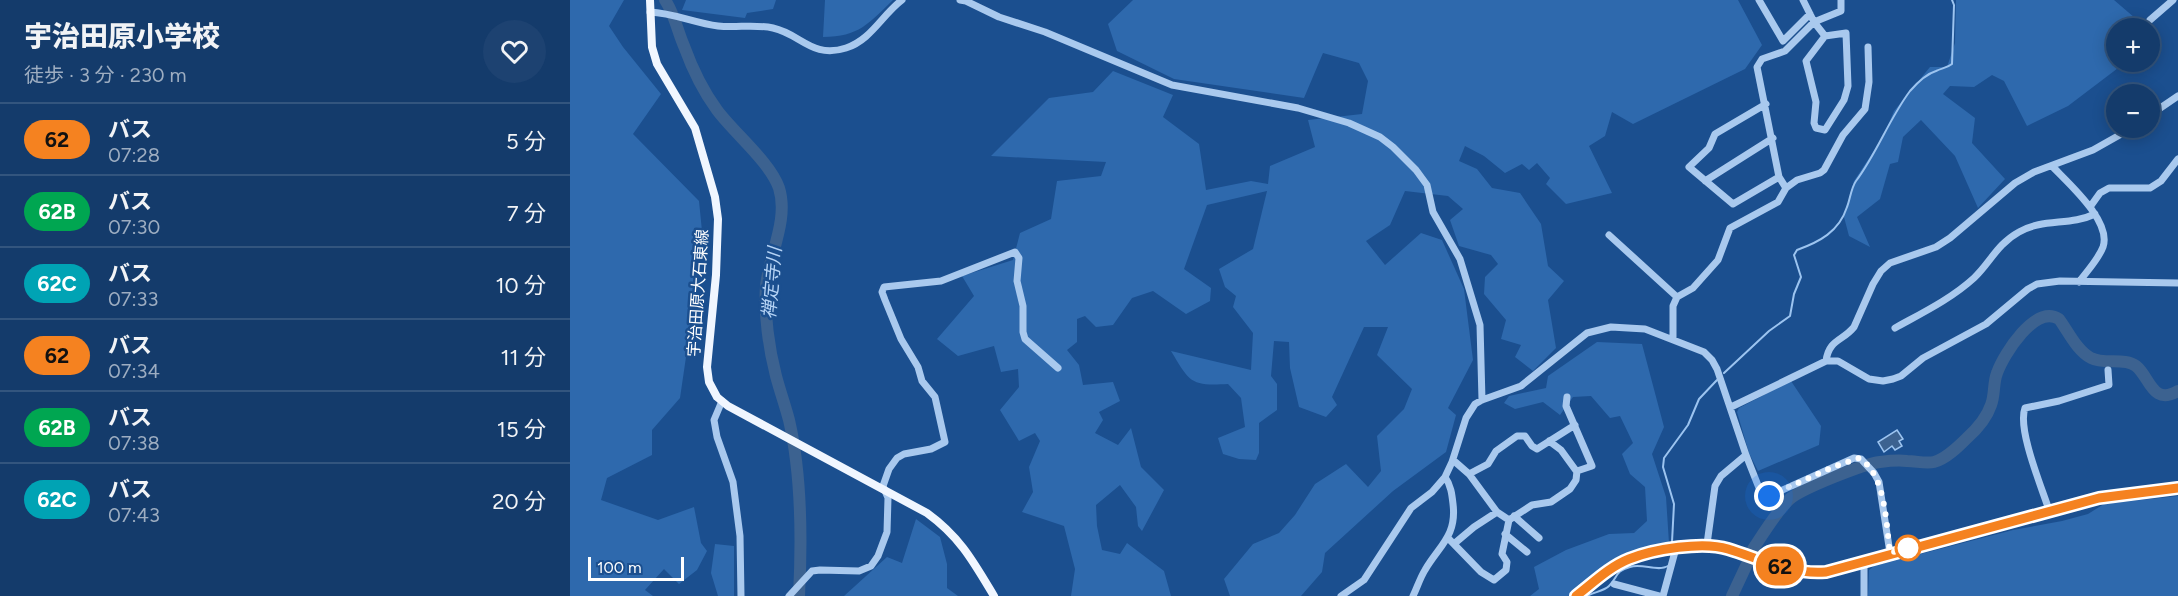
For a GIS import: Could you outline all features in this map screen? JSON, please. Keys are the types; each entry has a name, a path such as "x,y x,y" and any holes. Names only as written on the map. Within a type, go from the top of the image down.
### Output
{"highway":[{"path":"1576,596 1612,569 1630,559 1676,548 1707,544 1803,572 1826,572 2099,498 2178,488"}],"main road":[{"name":"宇治田原大石東線","path":"650,0 652,47 657,64 695,128 715,197 718,219 716,275 707,367 709,382 717,397 722,401"},
{"path":"722,401 927,513 947,527 962,545 994,596"}],"street":[{"path":"650,12 716,26 774,28 812,48 829,51 845,48 865,38 902,0"},
{"path":"960,0 1016,24 1045,32 1172,85 1298,108 1349,123 1393,147 1416,170 1427,185 1433,212 1460,259 1480,325 1482,400"},
{"path":"1759,0 1784,41 1810,14"},
{"path":"1803,0 1814,22 1825,36"},
{"path":"1786,188 1779,177 1757,67 1762,59 1785,51 1814,22 1841,11 1841,0"},
{"path":"2152,18 2173,0"},
{"path":"1846,33 1848,86 1844,100 1825,130 1820,130 1814,123 1816,102 1806,61 1825,36 1846,33"},
{"path":"1673,339 1673,306 1677,297 1694,288 1718,260 1730,228 1778,202 1786,188 1797,180 1824,170 1843,135 1865,109 1869,82 1868,47"},
{"path":"2160,108 2178,96"},
{"path":"1766,104 1715,134 1709,148 1689,167 1732,204 1779,177"},
{"path":"1705,181 1773,138"},
{"path":"1826,360 1831,345 1851,332 1873,284 1890,263 1935,247 1950,238 2015,183 2093,150 2114,138"},
{"path":"2090,207 2100,192 2109,188 2150,188 2161,181 2178,159"},
{"path":"2052,166 2090,207 2103,230 2104,239 2097,259 2079,282"},
{"path":"1895,328 1965,285 1977,275 2001,245 2016,233 2031,225 2074,222 2095,214"},
{"path":"1610,235 1677,297"},
{"path":"789,596 812,571 859,571 871,566 878,556 887,532 888,498 883,486 889,469 897,458 904,454 931,449 945,442 935,397 922,381 918,367 901,339 882,292 884,287 941,281 1015,252 1019,258 1017,281 1023,306 1025,339 1058,368"},
{"path":"1731,407 1826,360 1838,361 1869,379 1883,381 1893,379 1902,375 1923,358 1986,324 2028,289 2047,282 2178,283"},
{"path":"1341,596 1364,580 1411,508 1432,492 1445,477 1453,460 1466,418 1475,404 1521,386 1587,333 1611,327 1645,329 1704,352 1712,360 1761,493 1767,496 1854,458 1864,461 1879,482 1890,553"},
{"path":"2049,510 2030,453 2022,416 2025,408 2059,401 2109,385 2108,370"},
{"path":"1567,397 1566,406 1592,466 1576,472"},
{"path":"722,401 714,420 717,437 734,482 740,536 741,596"},
{"path":"1469,474 1488,464 1496,451 1517,436 1525,436 1535,449 1575,425"},
{"path":"1448,538 1481,572 1497,580 1508,566 1502,554 1505,534 1512,518 1532,505 1551,502 1573,486 1576,480 1576,472 1562,450 1549,441"},
{"path":"1707,544 1715,486 1721,476 1746,455"},
{"path":"1453,460 1469,474 1497,512 1512,518 1539,538"},
{"path":"1413,596 1425,570 1448,538 1453,527 1454,512 1449,482 1445,477"},
{"path":"1455,543 1497,512"},
{"path":"1505,534 1527,552"},
{"path":"1614,584 1661,596 1676,548"},
{"path":"1864,562 1864,596"}],"shaded area":[{"path":"570,0 624,0 609,26 661,94 633,134 699,201 703,241 680,398 652,430 652,455 607,478 601,500 658,520 694,507 701,543 707,551 697,570 679,584 664,569 645,590 653,596 570,596"},
{"path":"686,0 776,0 773,9 747,13 745,18 682,10"},
{"path":"825,0 893,0 863,27 846,34 823,37"},
{"path":"1133,0 1738,0 1762,45 1745,69 1633,124 1612,112 1605,136 1589,146 1612,193 1566,204 1546,184 1550,178 1537,163 1529,170 1522,164 1505,173 1484,156 1465,146 1459,161 1477,169 1492,188 1520,193 1541,224 1548,266 1564,281 1548,300 1556,348 1533,371 1515,357 1521,345 1501,339 1506,320 1484,294 1485,277 1498,264 1491,255 1459,246 1450,220 1463,209 1448,196 1405,191 1390,225 1366,241 1385,265 1421,233 1442,240 1464,289 1473,360 1448,408 1456,415 1446,452 1393,491 1325,553 1322,572 1301,596 1230,596 1224,579 1253,544 1279,533 1295,515 1315,484 1346,464 1368,487 1381,471 1377,436 1404,409 1412,389 1377,355 1388,327 1364,327 1332,397 1337,405 1326,417 1299,407 1290,368 1289,342 1274,341 1271,376 1277,384 1277,410 1259,423 1259,453 1256,460 1239,459 1223,454 1218,438 1245,427 1241,398 1228,384 1206,384 1193,380 1183,370 1171,351 1251,370 1253,333 1233,307 1236,296 1225,287 1219,269 1253,249 1267,191 1207,205 1184,269 1211,288 1210,301 1186,314 1153,291 1132,298 1113,325 1096,327 1085,316 1077,319 1077,342 1067,350 1079,365 1083,385 1113,382 1120,401 1099,412 1103,420 1095,433 1118,445 1131,428 1141,467 1164,490 1142,531 1138,526 1136,507 1120,485 1096,505 1102,550 1120,554 1127,543 1164,571 1171,596 1071,596 1075,569 1064,526 1022,512 1033,492 1029,467 1040,441 1035,433 1019,441 1000,410 1019,387 1018,369 1001,372 994,346 958,356 937,339 974,296 962,276 1013,260 1020,233 1051,219 1057,181 1101,176 1106,162 991,156 1049,98 1093,92 1113,71 1173,95 1163,117 1199,144 1206,190 1251,181 1268,184 1270,166 1315,147 1308,120 1362,114 1368,81 1359,63 1323,53 1304,98 1174,79 1117,51 1108,24"},
{"path":"1956,0 2114,0 2135,18 2106,18 2106,72 2113,72 2068,106 2027,126 2004,81 1992,75 1974,87 1950,86 1943,94 1975,118 1972,143 2005,179 1978,208 1955,156 1921,120 1903,137 1898,162 1890,164 1880,199 1857,217 1870,247 1849,236 1844,217 1854,181 1883,137 1894,111 1930,67 1947,67 1955,43"},
{"path":"1597,342 1642,344 1664,427 1652,454 1666,497 1669,543 1615,560 1574,596 1530,596 1539,589 1534,567 1566,550 1609,534 1634,533 1647,521 1645,487 1630,474 1622,454 1633,443 1620,416 1610,418 1591,396 1573,397 1560,415 1543,402 1515,409 1504,403 1509,396 1546,388 1548,376"},
{"path":"1791,381 1821,426 1819,445 1758,471 1749,453 1737,412 1739,408"},
{"path":"1897,430 1903,439 1899,441 1902,446 1895,450 1892,446 1884,452 1878,442"},
{"path":"2178,496 2178,596 1868,596 1869,570 1874,566 2013,530 2088,514 2104,504"},
{"path":"916,519 940,537 947,564 947,588 958,596 844,596 887,557 902,563"},
{"path":"715,544 734,546 734,596 718,596 711,573"}],"waterway":[{"name":"禅定寺川","path":"665,0 707,95 724,119 768,168 779,188 782,212 768,274 766,308 771,354 789,420 799,485 801,530 799,596"},
{"path":"1724,373 1769,331 1790,316 1794,294 1801,277 1794,255 1797,250 1827,235 1839,223 1854,184 1910,91 1929,74 1952,64 1954,5 1952,0"},
{"path":"1753,549 1787,502 1808,488 1872,464 1897,461 1931,463 1952,452 1974,431 1987,414 1997,373 2006,354 2022,333 2040,318 2050,316 2059,319 2077,346 2091,358 2126,362 2136,366 2157,393 2169,395 2178,391"},
{"path":"1672,542 1674,504 1663,467 1664,458 1688,425 1699,399 1717,380"},
{"path":"1732,596 1747,564"},
{"path":"1587,596 1607,588 1619,572 1625,569 1635,566 1660,568 1668,566"}],"bus line":[{"name":"62","path":"1576,596 1612,569 1630,559 1676,548 1707,544 1803,572 1826,572 2099,498 2178,488"}],"route":[{"path":"1769,496 1854,458 1859,458 1870,468 1879,482 1890,553 1908,548"}]}
